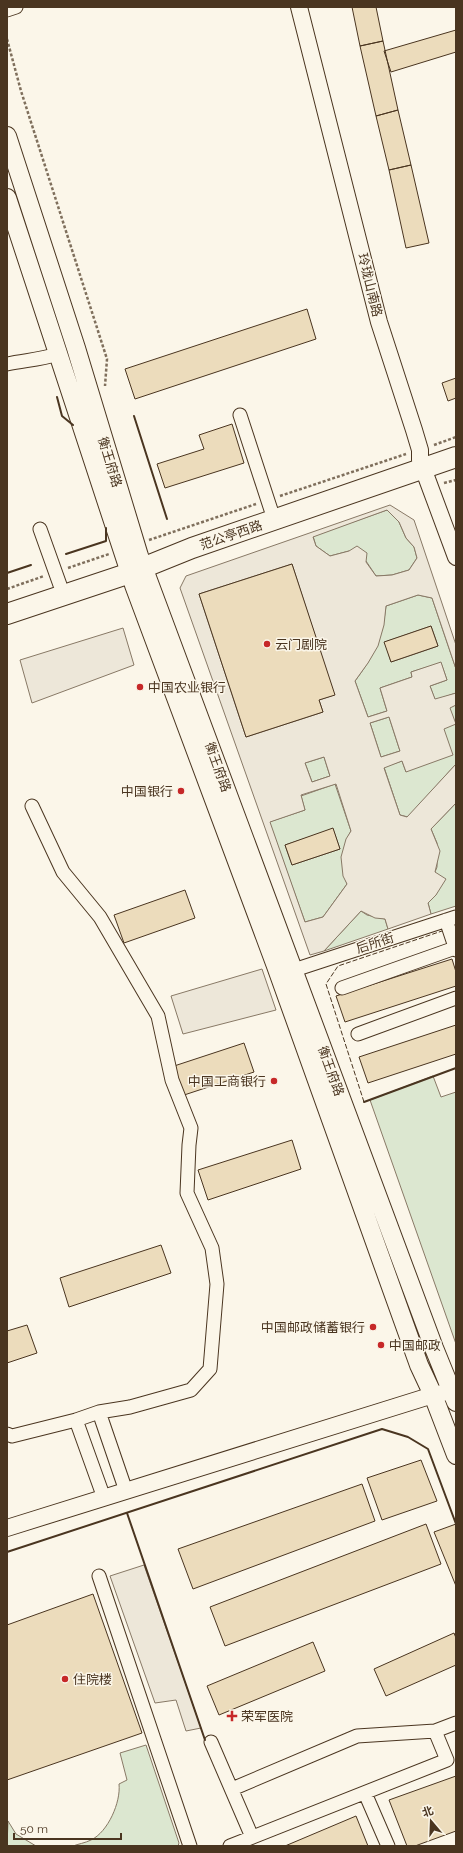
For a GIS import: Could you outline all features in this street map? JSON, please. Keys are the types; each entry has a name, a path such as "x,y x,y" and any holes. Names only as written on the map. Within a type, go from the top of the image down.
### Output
{"main road":[{"name":"衡王府路","path":"7,136 76,348 133,559 294,970 428,1333 455,1394"},
{"name":"衡王府路","path":"7,198 57,354 133,559 276,966 419,1365 433,1395"},
{"name":"范公亭西路","path":"7,603 58,576 133,559 192,548 456,448"},
{"name":"范公亭西路","path":"7,614 133,559 269,505 421,460 456,457"},
{"path":"433,1395 456,1455"}],"street":[{"path":"7,10 16,7"},
{"name":"玲珑山南路","path":"299,7 379,322 421,460 456,557"},
{"path":"7,364 24,360 40,360 57,354"},
{"path":"240,416 269,505"},
{"path":"40,529 58,576"},
{"path":"7,1434 12,1436 76,1420 99,1412 130,1407 191,1390 210,1369 217,1284 212,1248 187,1193 188,1145 191,1128 172,1080 158,1016 100,917 62,872 32,806"},
{"path":"342,988 456,949 451,918"},
{"name":"后所街","path":"294,970 451,918"},
{"path":"358,1034 456,998"},
{"path":"7,1528 433,1395 455,1394"},
{"path":"99,1412 126,1491"},
{"path":"76,1420 104,1498"},
{"path":"99,1576 190,1846"},
{"path":"232,1789 357,1736 435,1731 456,1723"},
{"path":"230,1846 447,1760 435,1731"},
{"path":"211,1742 252,1837"},
{"path":"365,1793 388,1846"}],"path":[{"path":"7,39 21,91 107,359 104,390"},
{"path":"7,589 133,559 269,505 421,460 456,437"}],"green space":[{"path":"387,510 399,522 406,538 414,547 417,558 409,570 392,575 376,576 366,561 349,551 330,556 316,546 313,536"},
{"path":"418,595 432,598 456,669 456,693 435,700 430,686 447,680 441,663 411,672 412,677 380,688 387,711 368,717 355,681 373,654 380,637 386,606","holes":["431,626 438,646 391,662 385,642"]},
{"path":"456,705 456,764 408,817 400,815 384,767 402,761 406,772 444,728 450,707"},
{"path":"389,717 400,751 381,757 370,723"},
{"path":"324,757 330,776 312,782 305,763"},
{"path":"335,784 351,831 346,843 344,857 344,872 347,884 323,917 305,922 269,822 305,810 301,796","holes":["333,829 340,849 292,865 285,845"]},
{"path":"456,803 456,906 431,914 428,903 436,895 435,872 437,867 437,843 431,829"},
{"path":"361,911 367,915 385,919 388,929 324,951"},
{"path":"433,1076 441,1097 456,1092 456,1344 370,1100"},
{"path":"146,1745 179,1843 178,1846 73,1846 89,1841 97,1836 108,1824 116,1808 119,1784 127,1780 120,1753"},
{"path":"8,1821 16,1834 36,1846 7,1846"}],"shaded area":[{"path":"390,505 414,520 456,645 456,669 432,598 418,595 386,606 384,625 378,646 355,681 368,717 387,711 380,688 412,677 411,672 441,662 447,680 430,686 435,699 456,693 456,705 450,708 456,724 444,729 453,755 406,772 402,761 384,768 400,815 407,817 456,764 456,803 431,829 440,851 435,872 446,879 436,895 428,903 431,914 388,929 385,919 375,918 361,911 324,951 310,955 180,588 186,576","holes":["387,510 399,522 406,538 414,547 417,558 409,570 392,575 376,576 366,562 367,553 357,546 349,551 330,556 316,546 313,537","292,564 334,695 319,700 323,712 246,737 199,594","389,717 400,751 381,757 370,723","324,757 330,776 312,782 305,763","336,784 351,831 346,839 341,857 343,876 347,884 323,917 305,922 270,822 305,810 301,795"]},
{"path":"123,628 134,665 32,703 20,660"},
{"path":"262,969 276,1010 183,1034 171,996"},
{"path":"144,1565 201,1728 186,1731 176,1700 155,1703 110,1576"}],"building":[{"path":"352,7 376,7 383,41 360,46"},
{"path":"456,30 456,52 391,72 384,51"},
{"path":"383,41 398,110 376,116 360,46"},
{"path":"398,110 411,165 389,170 376,116"},
{"path":"411,165 429,243 406,248 389,170"},
{"path":"307,309 316,339 135,399 125,369"},
{"path":"456,378 456,398 448,401 442,383"},
{"path":"232,424 244,463 165,488 157,464 204,449 199,435"},
{"name":"云门剧院","path":"292,564 335,695 319,700 323,712 246,737 199,594"},
{"path":"431,626 438,646 391,662 384,642"},
{"path":"333,828 340,849 292,865 285,845"},
{"path":"185,890 195,918 124,943 114,915"},
{"path":"452,959 456,972 456,986 345,1022 336,996"},
{"path":"456,1025 456,1054 368,1083 359,1057"},
{"path":"244,1043 254,1072 175,1098 165,1069"},
{"path":"292,1140 301,1169 208,1200 198,1170"},
{"path":"161,1245 171,1273 69,1307 60,1278"},
{"path":"27,1325 37,1353 7,1363 7,1331"},
{"path":"421,1460 437,1501 382,1520 367,1478"},
{"path":"362,1484 375,1521 193,1589 178,1549"},
{"path":"426,1524 441,1564 225,1646 210,1607"},
{"path":"456,1524 456,1586 434,1532"},
{"name":"住院楼","path":"93,1594 142,1733 7,1780 7,1625"},
{"path":"454,1633 456,1638 456,1665 386,1696 374,1669"},
{"path":"313,1642 325,1671 219,1715 207,1686"},
{"path":"456,1776 456,1831 415,1846 407,1846 389,1800"},
{"path":"356,1816 368,1846 285,1846"}],"fence":[{"path":"364,1102 326,984 338,966 442,931"}],"wall":[{"path":"57,397 62,416 73,425"},
{"path":"134,416 167,519"},
{"path":"66,554 106,541 106,528"},
{"path":"7,573 31,565"},
{"path":"364,1102 456,1068"},
{"path":"7,1552 382,1429 408,1437 428,1449 456,1524"},
{"path":"127,1513 205,1740"}],"place":[{"name":"云门剧院","path":"267,644"},
{"name":"中国农业银行","path":"140,687"},
{"name":"中国银行","path":"181,791"},
{"name":"中国工商银行","path":"274,1081"},
{"name":"中国邮政储蓄银行","path":"373,1327"},
{"name":"中国邮政","path":"381,1345"},
{"name":"住院楼","path":"65,1679"},
{"name":"荣军医院","path":"232,1716"}]}
